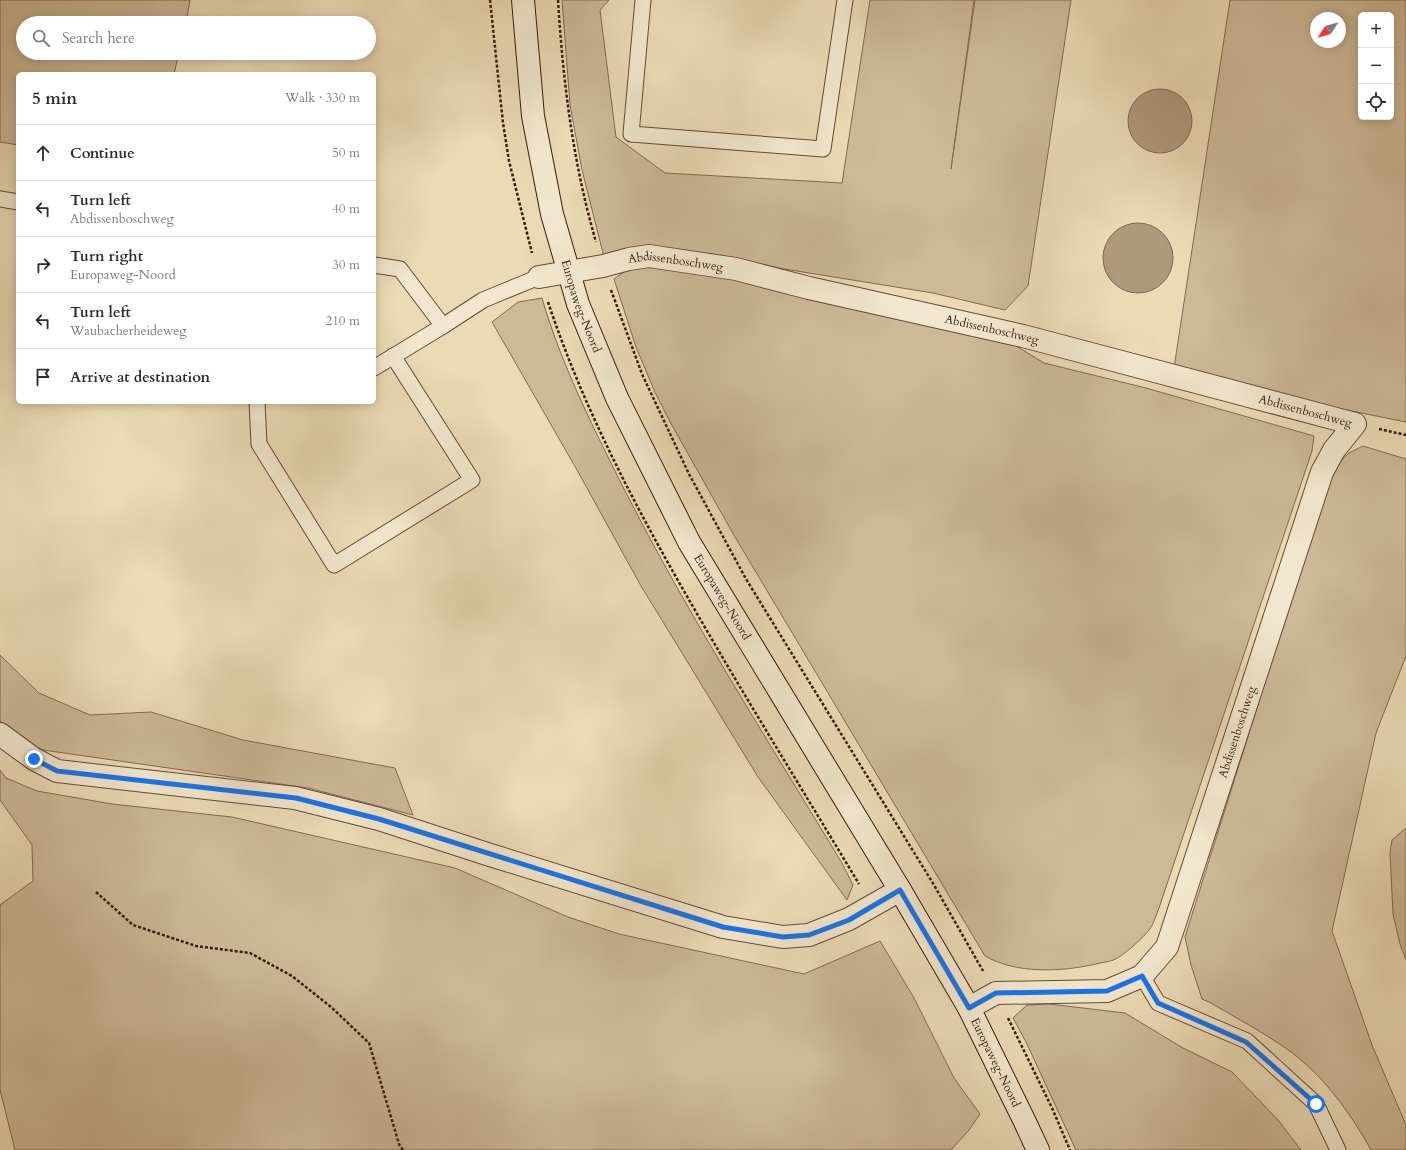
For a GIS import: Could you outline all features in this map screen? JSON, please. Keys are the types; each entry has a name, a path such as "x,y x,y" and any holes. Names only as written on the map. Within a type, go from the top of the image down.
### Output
{"street":[{"name":"Europaweg-Noord","path":"523,0 534,116 552,214 578,304 617,398 689,542 900,890 969,1008 1038,1150"},
{"name":"Abdissenboschweg","path":"539,276 603,266 629,259 649,256 736,269 809,288 1023,336 1355,424 1334,450 1322,472 1167,947 1142,976 1107,991 996,993 969,1008"},
{"path":"0,734 34,759 57,771 296,798 379,819 723,927 783,937 809,935 849,920 900,890"}],"lane":[{"path":"643,0 631,134 823,149 845,0"},
{"path":"0,199 16,202"},
{"path":"376,265 400,269 443,326"},
{"path":"376,367 483,300 539,276"},
{"path":"257,404 259,444 334,565 472,480 393,356"},
{"path":"1142,976 1158,1003 1246,1042 1316,1104 1338,1150"}],"path":[{"path":"490,0 503,123"},
{"path":"558,0 562,63 574,151 590,222 603,266 642,374 689,474 746,579 934,885"},
{"path":"96,892 133,925 196,946 250,953 292,976 331,1007 369,1043 399,1144 404,1150"}],"shaded area":[{"path":"0,0 190,0 187,16 16,16 16,60 177,60 174,72 16,72 16,145 0,142"},
{"path":"562,0 609,0 600,10 616,137 665,173 842,183 870,0 974,0 951,169 975,0 1071,0 1028,286 1005,310 933,293 741,262 604,257 582,170 570,105"},
{"path":"1230,0 1406,0 1406,422 1312,403 1174,368"},
{"path":"1154,89 1166,89 1183,98 1190,109 1192,121 1190,133 1183,144 1166,153 1154,153 1142,148 1133,139 1128,127 1128,115 1133,103 1142,94"},
{"path":"1138,223 1151,226 1163,233 1170,245 1173,258 1170,271 1163,283 1151,290 1138,293 1125,290 1113,283 1106,271 1103,258 1106,245 1113,233 1125,226"},
{"path":"669,264 1008,341 1044,363 1146,388 1314,436 1312,451 1155,919 1151,928 1131,948 1116,959 1068,969 1039,970 1010,966 985,956 735,537 669,420 654,390 636,347 614,279 629,268"},
{"path":"542,298 558,347 568,371 623,487 648,535 702,630 757,724 842,863 853,885 847,900 758,777 641,586 577,470 492,322 518,302"},
{"path":"1363,446 1406,459 1406,656 1376,733 1332,931 1372,1045 1406,1125 1406,1150 1371,1150 1345,1108 1335,1095 1300,1059 1269,1037 1202,999 1191,965 1185,937 1332,469 1349,453"},
{"path":"0,655 39,693 90,715 151,712 243,740 395,768 413,815 308,788 43,750 19,739 0,721"},
{"path":"0,770 6,778 37,791 112,804 232,817 455,868 568,917 619,934 804,974 880,941 914,998 954,1078 980,1114 969,1130 951,1150 15,1150 0,1090 0,905 33,881 32,845 0,800"},
{"path":"1406,828 1406,960 1400,944 1393,914 1390,853 1392,840"},
{"path":"1049,1004 1125,1013 1183,1048 1232,1072 1278,1120 1301,1150 1076,1150 1026,1042 1013,1018 1027,1005"}],"route":[{"path":"34,759 57,771 78,772 296,798 379,819 619,896 723,927 783,937 809,935 849,920 900,890 969,1008 996,993 1107,991 1142,976 1158,1003 1246,1042 1316,1104"}]}
